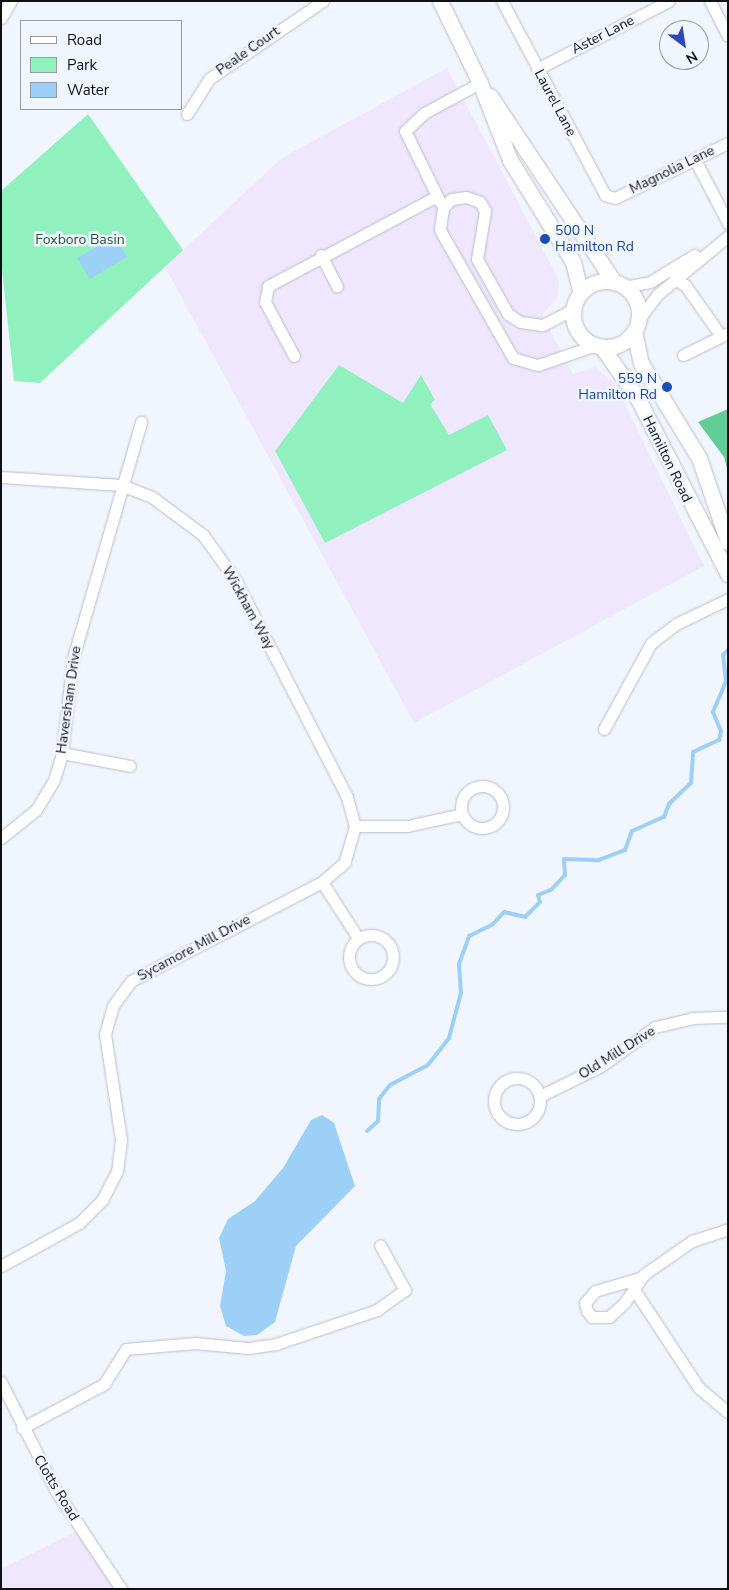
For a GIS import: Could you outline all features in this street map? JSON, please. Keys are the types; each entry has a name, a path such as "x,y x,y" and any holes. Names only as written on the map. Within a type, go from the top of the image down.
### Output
{"main road":[{"path":"440,1 480,83 510,160 573,262 581,294"},
{"path":"480,83 619,285 636,301 636,325 620,344 599,346 576,327 574,309 581,294 596,283 619,285"},
{"name":"Hamilton Road","path":"636,325 641,364 699,458 728,542"},
{"name":"Hamilton Road","path":"599,346 638,399 728,574"}],"street":[{"path":"1,18 11,1"},
{"name":"Peale Court","path":"187,114 209,79 323,1"},
{"name":"Laurel Lane","path":"502,1 604,195 615,198"},
{"name":"Aster Lane","path":"537,69 669,1"},
{"path":"710,1 728,36"},
{"path":"443,208 405,131 424,113 480,83"},
{"name":"Magnolia Lane","path":"615,198 728,143"},
{"path":"695,160 728,223"},
{"path":"294,356 264,294 278,278 437,196"},
{"path":"574,309 542,326 520,322 508,314 477,258 486,211 480,202 466,197 451,199 443,208 440,230 513,358 538,365 599,346"},
{"path":"619,285 650,282 728,236"},
{"path":"636,325 675,279 728,236"},
{"path":"321,255 336,286"},
{"path":"675,279 685,285 724,335 683,355"},
{"name":"Haversham Drive","path":"1,838 36,810 54,780 62,752 73,658 121,485 141,422"},
{"name":"Wickham Way","path":"1,477 121,485 152,497 202,535 236,581 347,797 355,826"},
{"path":"604,728 651,643 676,624 728,599"},
{"path":"62,752 130,766"},
{"path":"355,826 407,826 462,814"},
{"name":"Sycamore Mill Drive","path":"1,1266 79,1223 103,1199 117,1171 121,1140 105,1034 113,1006 132,981 322,882 345,862 355,826"},
{"path":"322,882 358,938"},
{"name":"Old Mill Drive","path":"540,1096 601,1066 656,1028 693,1018 728,1017"},
{"path":"511,1078 532,1084 540,1096 537,1112 526,1123 510,1123 494,1107 499,1086 511,1078"},
{"path":"640,1278 610,1317 592,1317 587,1311 585,1303 595,1291 640,1278 692,1241 728,1229"},
{"path":"22,1428 104,1384 126,1349 195,1343 248,1348 276,1344 377,1310 405,1290 380,1245"},
{"path":"633,1288 699,1388 728,1412"},
{"name":"Clotts Road","path":"1,1382 22,1428 56,1491 121,1589"}],"shaded area":[{"path":"447,68 559,280 558,297 542,315 573,374 595,367 615,384 704,566 414,723 165,267 282,158"},
{"path":"81,1529 121,1589 1,1589 1,1569"}],"green space":[{"name":"Foxboro Basin","path":"88,114 183,250 40,383 14,381 1,260 1,191"},
{"path":"339,365 403,403 421,375 435,400 430,404 449,435 488,415 507,450 325,543 275,451"},
{"path":"728,409 728,472 724,457 698,422"}],"water":[{"path":"115,236 127,257 90,279 77,258"},
{"path":"322,1115 334,1123 355,1186 296,1246 275,1322 257,1335 244,1336 226,1326 220,1306 226,1271 219,1238 228,1219 255,1201 283,1168 311,1120"}],"waterway":[{"path":"367,1131 378,1121 379,1099 390,1085 428,1065 449,1038 461,993 459,964 469,936 492,925 504,912 525,917 540,902 538,895 551,890 565,875 564,859 599,860 625,850 632,831 664,817 669,804 691,783 693,752 719,740 721,731 713,712 726,682 723,655 728,650"}],"place":[{"name":"500 N Hamilton Rd","path":"545,239"},
{"name":"559 N Hamilton Rd","path":"667,387"}]}
